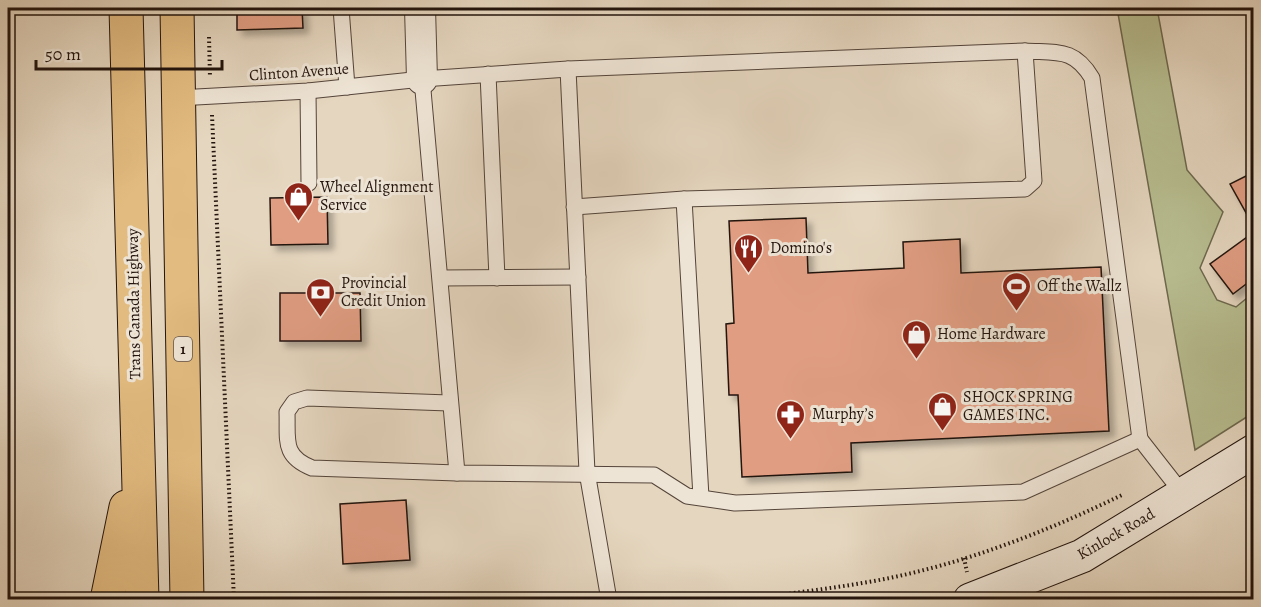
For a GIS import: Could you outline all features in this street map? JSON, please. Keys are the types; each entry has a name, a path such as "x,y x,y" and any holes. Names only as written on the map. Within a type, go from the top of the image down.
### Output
{"highway":[{"name":"Trans Canada Highway","path":"126,8 142,600"},
{"name":"1","path":"177,8 187,599"},
{"path":"107,600 137,452"}],"street":[{"path":"420,8 422,79"},
{"name":"Kinlock Road","path":"970,600 1082,556 1254,451"}],"lane":[{"path":"341,8 347,87"},
{"name":"Clinton Avenue","path":"178,98 308,91 422,79 568,69 1025,51 1071,54 1084,64 1092,78 1140,439"},
{"path":"574,207 684,200 1025,189 1034,181 1025,51"},
{"path":"568,69 587,472 609,600"},
{"path":"488,74 497,278"},
{"path":"422,79 441,278 449,403 457,472"},
{"path":"308,91 309,183"},
{"path":"684,200 701,497"},
{"path":"441,278 578,277"},
{"path":"449,403 307,398 294,402 287,412 289,451 297,462 312,468 654,475 687,496 735,503 1023,492 1140,439 1184,494"}],"path":[{"path":"209,31 211,89"},
{"path":"212,113 234,600"},
{"path":"745,600 898,576 963,558 1035,533 1127,493"}],"green space":[{"path":"1117,8 1157,8 1187,170 1223,212 1200,268 1217,300 1236,307 1253,293 1253,413 1195,450"}],"building":[{"path":"237,8 302,8 303,28 237,30"},
{"path":"1254,172 1254,227 1230,184"},
{"name":"Wheel Alignment Service","path":"327,197 328,244 271,245 270,198"},
{"name":"Home Hardware","path":"806,218 808,273 904,268 903,242 960,239 961,273 1101,267 1109,431 851,443 852,472 742,477 738,395 729,395 726,324 734,323 729,221"},
{"path":"1254,232 1254,278 1233,294 1210,264"},
{"name":"Provincial Credit Union","path":"280,293 360,293 361,341 280,341"},
{"path":"406,500 410,560 343,564 340,504"}],"place":[{"name":"Wheel Alignment Service","path":"299,222"},
{"name":"Domino's","path":"749,274"},
{"name":"Off the Wallz","path":"1016,312"},
{"name":"Provincial Credit Union","path":"320,318"},
{"name":"Home Hardware","path":"916,360"},
{"name":"SHOCK SPRING GAMES INC.","path":"942,432"},
{"name":"Murphy’s","path":"791,440"}]}
